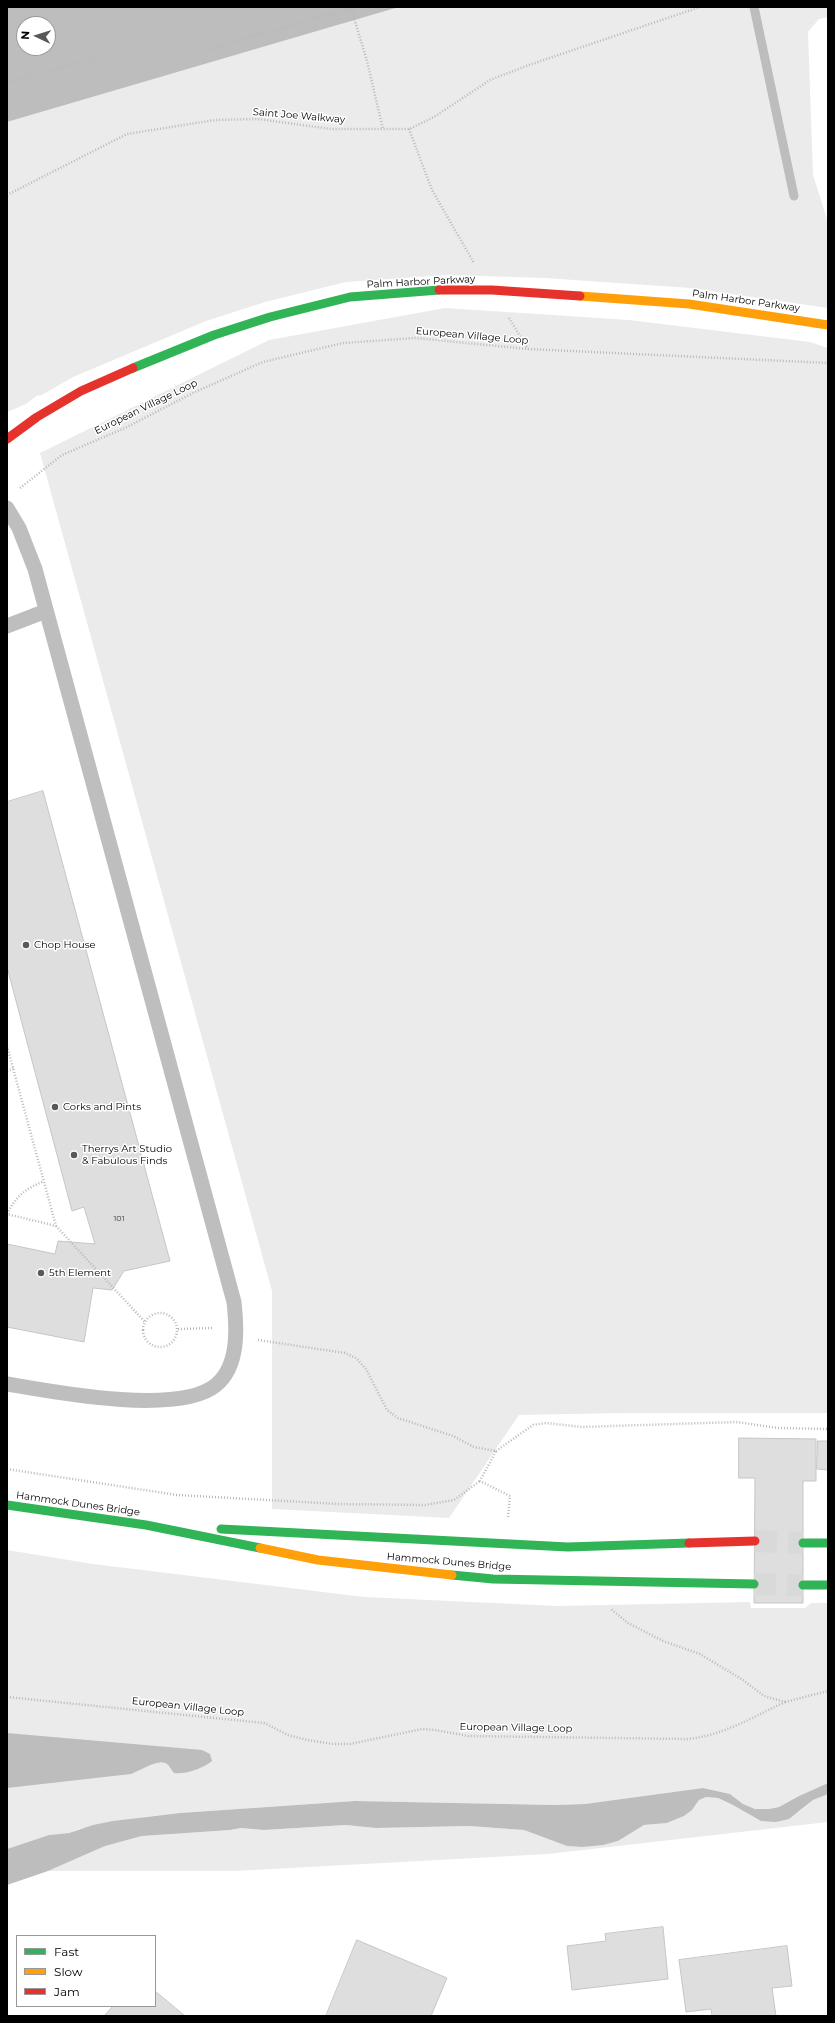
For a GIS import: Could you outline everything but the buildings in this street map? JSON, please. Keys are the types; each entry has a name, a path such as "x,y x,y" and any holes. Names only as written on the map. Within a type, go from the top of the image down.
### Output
{"main road":[{"name":"Palm Harbor Parkway","path":"7,439 37,417 81,391 146,362 214,335 270,317 350,297 445,290 492,290 688,304 803,320 828,326"},
{"name":"Palm Harbor Parkway","path":"7,430 37,417"},
{"name":"Hammock Dunes Bridge","path":"7,1505 146,1525 318,1560 493,1578 754,1584"},
{"name":"Hammock Dunes Bridge","path":"146,1525 568,1547 755,1541"},
{"path":"803,1543 828,1543"},
{"path":"803,1585 828,1585"}],"lane":[{"path":"7,508 28,547 232,1295 236,1318 236,1333 232,1359 223,1378 211,1389 191,1396 150,1400 105,1398 73,1395 7,1384"},
{"path":"7,626 46,611"}],"path":[{"path":"188,55 355,7"},
{"name":"Saint Joe Walkway","path":"7,195 127,134 215,120 258,119 331,129 409,129 434,117 490,80 529,65 700,7"},
{"path":"350,8 367,61 383,129"},
{"path":"7,82 98,56"},
{"path":"409,129 432,190 472,260 528,349"},
{"name":"European Village Loop","path":"18,489 62,455 125,428 195,392 263,362 343,343 415,338 528,349 828,363"},
{"path":"7,1046 56,1226 144,1322"},
{"path":"7,1071 14,1068"},
{"path":"44,1181 25,1189 16,1197 7,1214 56,1226"},
{"path":"164,1313 173,1319 178,1329 174,1340 170,1344 159,1348 148,1343 143,1333 144,1322 152,1314 164,1313"},
{"path":"178,1329 216,1328 260,1340 345,1353 356,1358 366,1369 388,1410 398,1418 453,1436 474,1447 496,1451"},
{"path":"7,1469 177,1495 339,1504 425,1505 454,1500 480,1481 496,1451 533,1425 546,1423 582,1427 736,1422 778,1428 828,1429"},
{"path":"480,1481 510,1496 508,1520"},
{"path":"610,1608 628,1623 663,1641 700,1654 743,1680 764,1696 785,1702"},
{"name":"European Village Loop","path":"7,1697 264,1723 288,1735 307,1740 333,1744 350,1744 422,1729 468,1736 705,1737 726,1730 785,1702 828,1691"}],"shaded area":[{"path":"7,7 399,7 7,122"},
{"path":"399,7 828,7 828,17 819,19 808,32 813,175 828,222 828,308 690,288 545,278 446,275 346,282 265,302 206,321 73,377 40,396 38,395 26,404 7,412 7,122"},
{"path":"445,308 629,320 810,342 828,348 828,1413 621,1413 519,1415 449,1518 272,1509 272,1291 40,453 269,340"},
{"path":"7,1550 93,1564 364,1597 557,1606 750,1602 751,1608 805,1608 811,1603 828,1603 828,1783 779,1807 769,1809 755,1809 743,1804 730,1794 703,1788 585,1804 555,1805 355,1801 181,1813 144,1817 79,1829 69,1833 49,1835 7,1849"},
{"path":"7,1733 202,1750 210,1754 212,1761 209,1764 183,1773 174,1773 168,1765 162,1762 153,1764 131,1774 7,1788"},
{"path":"828,1783 828,1794 813,1800 789,1819 776,1822 761,1821 718,1798 706,1797 699,1800 692,1810 684,1816 667,1823 644,1825 618,1841 603,1845 582,1847 567,1846 524,1830 469,1826 376,1828 346,1825 264,1830 241,1828 142,1836 105,1846 48,1871 7,1885 7,1849 49,1835 69,1833 93,1825 113,1821 180,1813 355,1801 555,1805 585,1804 703,1788 730,1794 743,1804 755,1809 769,1809 779,1807"},
{"path":"828,1794 828,1822 548,1854 235,1871 48,1871 105,1846 142,1836 241,1828 264,1830 346,1825 376,1828 469,1826 524,1830 567,1846 582,1847 618,1841 644,1825 667,1823 684,1816 692,1810 699,1800 706,1797 718,1798 761,1821 799,1812 813,1800"}],"waterway":[{"path":"754,7 794,196"}],"tunnel":[{"path":"755,1541 803,1543"},
{"path":"754,1584 803,1585"}],"traffic: fast":[{"path":"133,368 214,335 270,317 350,297 439,290"},
{"path":"7,1505 146,1525 260,1548"},
{"path":"221,1529 568,1547 689,1543"},
{"path":"803,1543 828,1543"},
{"path":"452,1575 493,1579 754,1584"},
{"path":"803,1585 828,1585"}],"traffic: slow":[{"path":"580,296 689,304 828,325"},
{"path":"260,1548 318,1560 452,1575"}],"traffic: jam":[{"path":"439,290 492,290 580,296"},
{"path":"7,439 37,417 81,391 133,368"},
{"path":"689,1543 755,1541"}],"place":[{"name":"Chop House","path":"26,945"},
{"name":"Corks and Pints","path":"55,1107"},
{"name":"Therrys Art Studio & Fabulous Finds","path":"74,1155"},
{"name":"5th Element","path":"41,1273"}]}
